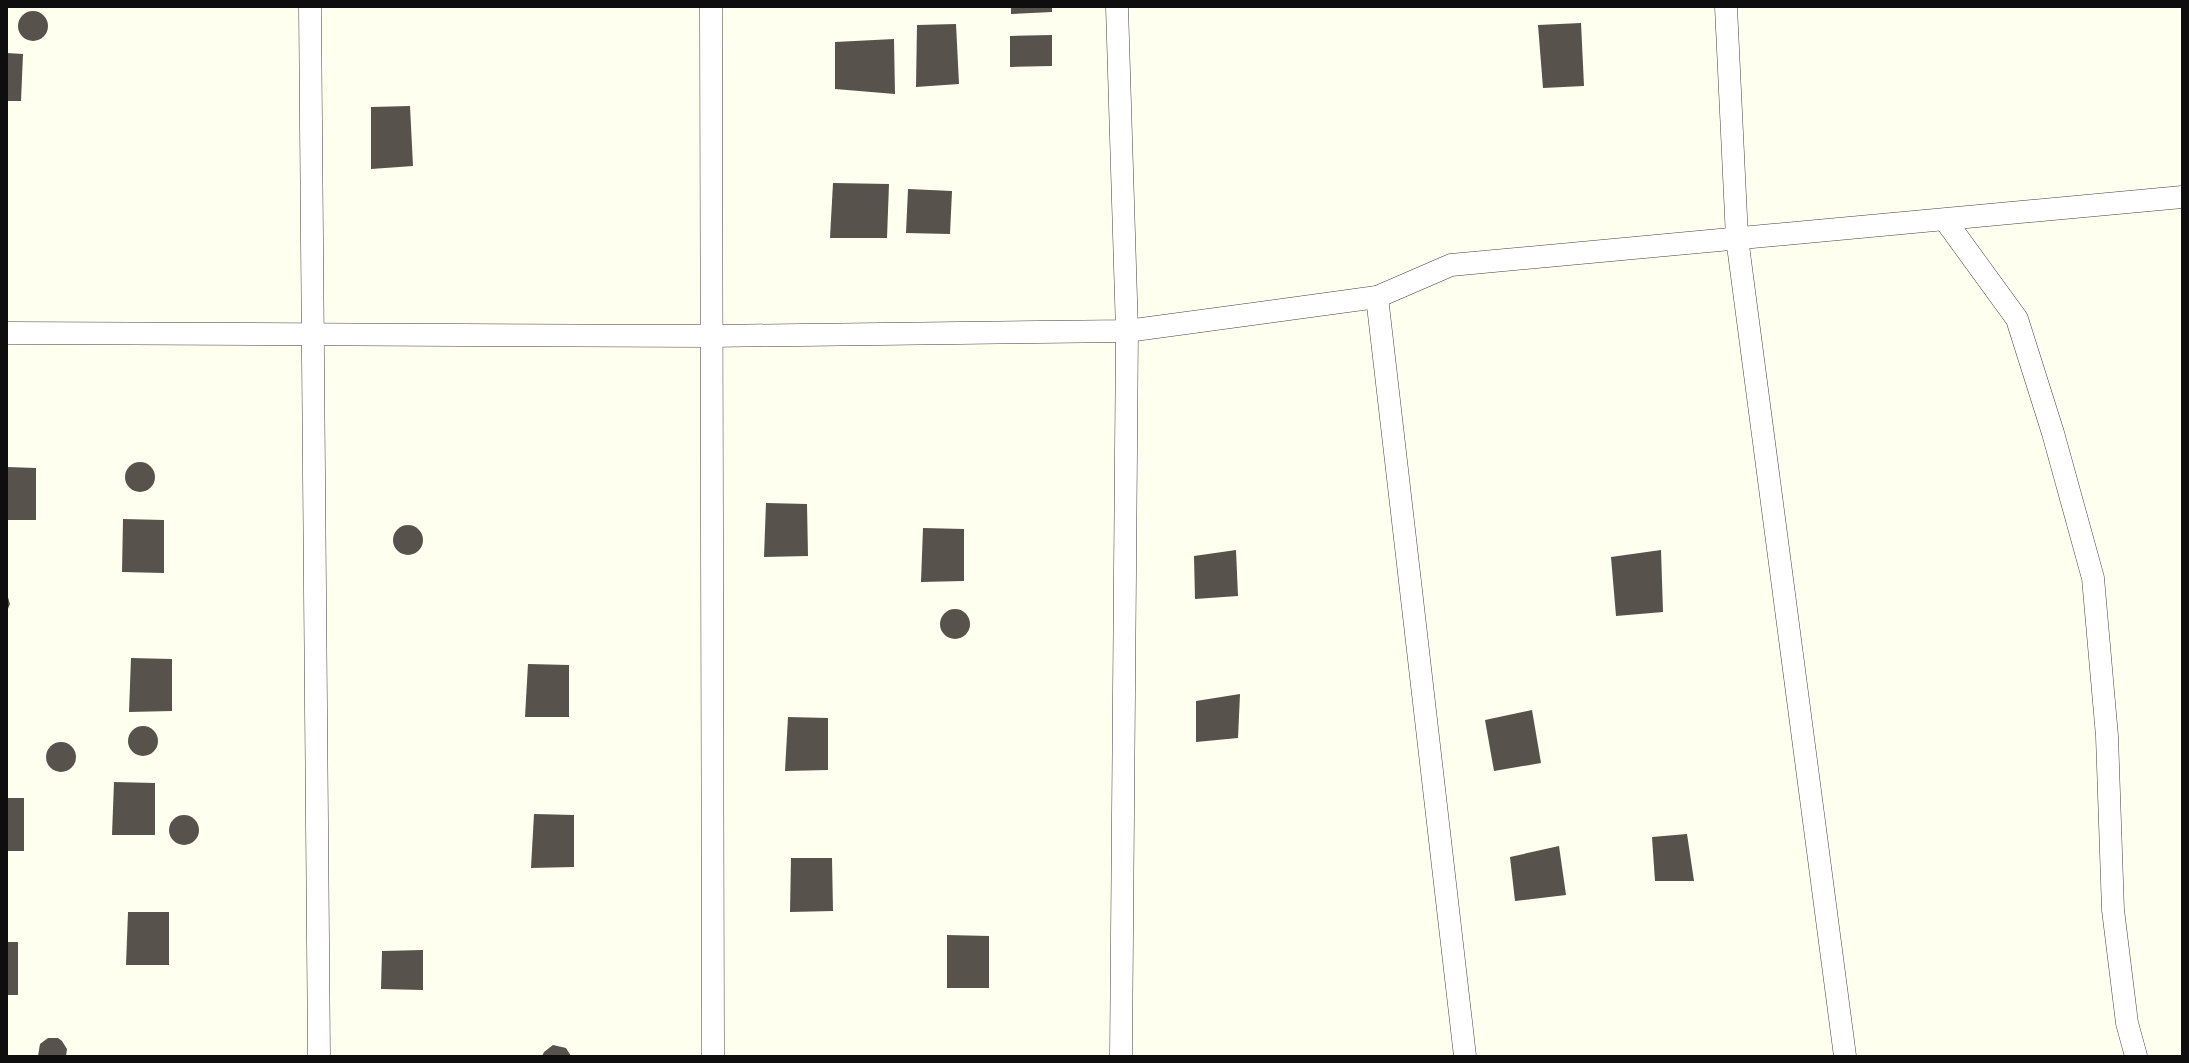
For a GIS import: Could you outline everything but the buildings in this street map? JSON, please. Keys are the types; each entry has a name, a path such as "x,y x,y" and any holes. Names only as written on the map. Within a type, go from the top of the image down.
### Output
{"street":[{"path":"310,7 319,1056"},
{"path":"711,7 710,336 713,1056"},
{"path":"1117,7 1127,331 1121,1056"},
{"path":"1726,7 1738,238 1845,1056"},
{"path":"7,333 710,336 1127,331 1377,297 1451,265 2182,197"},
{"path":"1945,220 2016,318 2053,433 2093,578 2108,736 2113,910 2127,1023 2136,1056"},
{"path":"1377,297 1465,1056"}]}
